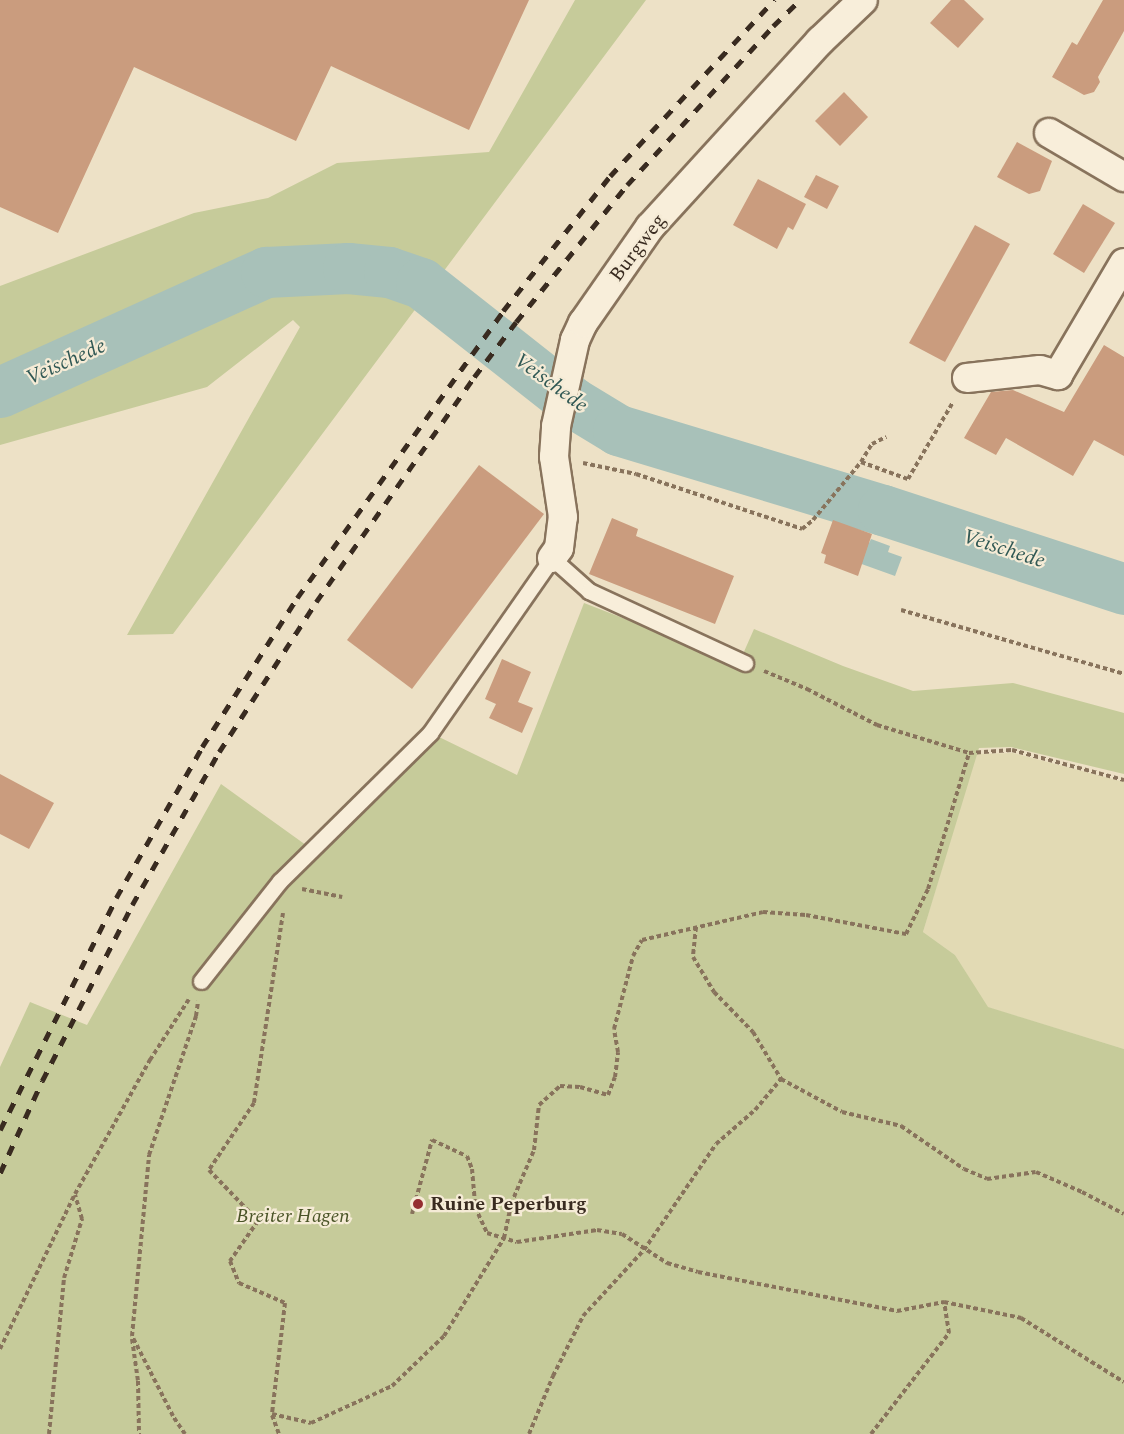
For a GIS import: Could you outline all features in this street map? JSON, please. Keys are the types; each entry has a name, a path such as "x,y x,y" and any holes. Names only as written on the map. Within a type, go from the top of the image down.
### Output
{"street":[{"name":"Burgweg","path":"552,558 559,548 563,517 554,457 556,426 571,359 583,323 650,227 820,41 863,0"},
{"path":"1049,133 1124,177"},
{"path":"967,378 1040,370 1058,375 1116,293 1124,263"}],"lane":[{"path":"201,981 279,881 430,733 552,558 588,591 745,663"}],"path":[{"path":"861,462 908,479 967,378"},
{"path":"554,457 636,474 801,529 813,520 855,470 872,444 886,436"},
{"path":"901,610 1124,674"},
{"path":"745,663 807,689 877,725 969,753 1012,750 1124,780"},
{"path":"272,1414 311,1423 392,1386 444,1336 504,1238 511,1204 534,1150 539,1105 560,1086 580,1087 608,1095 615,1077 618,1052 614,1029 633,956 642,940 763,912 806,915 906,934 928,889 969,753"},
{"path":"279,1434 272,1414 285,1303 239,1284 230,1261 258,1221 209,1170 254,1103 283,917 279,881 314,893 342,897"},
{"path":"696,926 693,957 714,992 753,1032 781,1079 842,1112 901,1126 964,1169 987,1179 1036,1172 1124,1214"},
{"path":"0,1349 75,1194 150,1060 201,981"},
{"path":"139,1434 138,1381 132,1336 149,1155 196,1016 201,981"},
{"path":"530,1434 553,1377 583,1316 644,1250 716,1144 754,1110 781,1079"},
{"path":"412,1214 432,1140 467,1156 472,1169 475,1207 487,1233 517,1242 597,1230 622,1234 667,1263 698,1272 897,1311 944,1302 1020,1318 1124,1382"},
{"path":"49,1434 64,1278 82,1219 75,1194"},
{"path":"872,1434 950,1333 944,1302"},
{"path":"132,1336 173,1416 185,1434"}],"shaded area":[{"path":"1013,753 1124,782 1124,1049 987,1007 955,955 923,932 976,754"}],"green space":[{"path":"575,0 646,0 173,634 127,635 300,327 293,320 207,387 0,445 0,286 194,213 268,198 337,163 489,152"},
{"name":"Breiter Hagen","path":"584,603 739,663 754,629 843,666 913,691 1013,683 1124,713 1124,774 1011,747 979,748 923,932 955,955 988,1007 1124,1049 1124,1434 0,1434 0,1067 30,1002 87,1025 221,784 317,853 437,736 517,775"}],"water":[{"path":"871,539 890,546 888,552 902,557 895,576 856,562 863,541 869,543"}],"building":[{"path":"0,0 529,0 469,130 331,66 296,141 134,67 58,233 0,207"},
{"path":"951,0 964,0 984,19 958,48 930,23"},
{"path":"1103,0 1124,0 1124,31 1098,77 1100,82 1094,92 1084,95 1052,77 1072,42 1077,45"},
{"path":"844,92 868,117 840,146 815,121"},
{"path":"1017,142 1052,161 1040,191 1029,194 997,177"},
{"path":"816,175 839,186 827,209 804,197"},
{"path":"758,179 806,204 793,230 788,227 777,249 733,225"},
{"path":"1083,204 1115,223 1084,273 1053,254"},
{"path":"975,225 1010,244 945,362 909,343"},
{"path":"1104,345 1124,357 1124,456 1094,440 1073,476 1006,438 996,455 964,438 991,392 1013,390 1064,412"},
{"path":"479,465 544,514 412,689 347,640"},
{"path":"612,518 638,529 636,536 734,576 715,624 589,574"},
{"path":"833,520 872,534 858,576 824,563 826,555 821,553"},
{"path":"502,659 531,672 518,702 533,708 522,733 489,718 496,704 485,699"},
{"path":"0,774 54,803 29,849 0,834"}],"waterway":[{"name":"Veischede","path":"0,392 266,272 348,268 389,272 421,283 572,402 618,430 883,510 1124,589"}],"railway":[{"path":"0,1130 116,898 202,747 297,598 503,311 610,176 774,0"},
{"path":"0,1173 42,1081 132,905 219,752 316,602 474,377 516,322 627,185 773,26 800,0"}],"place":[{"name":"Ruine Peperburg","path":"418,1204"}]}
